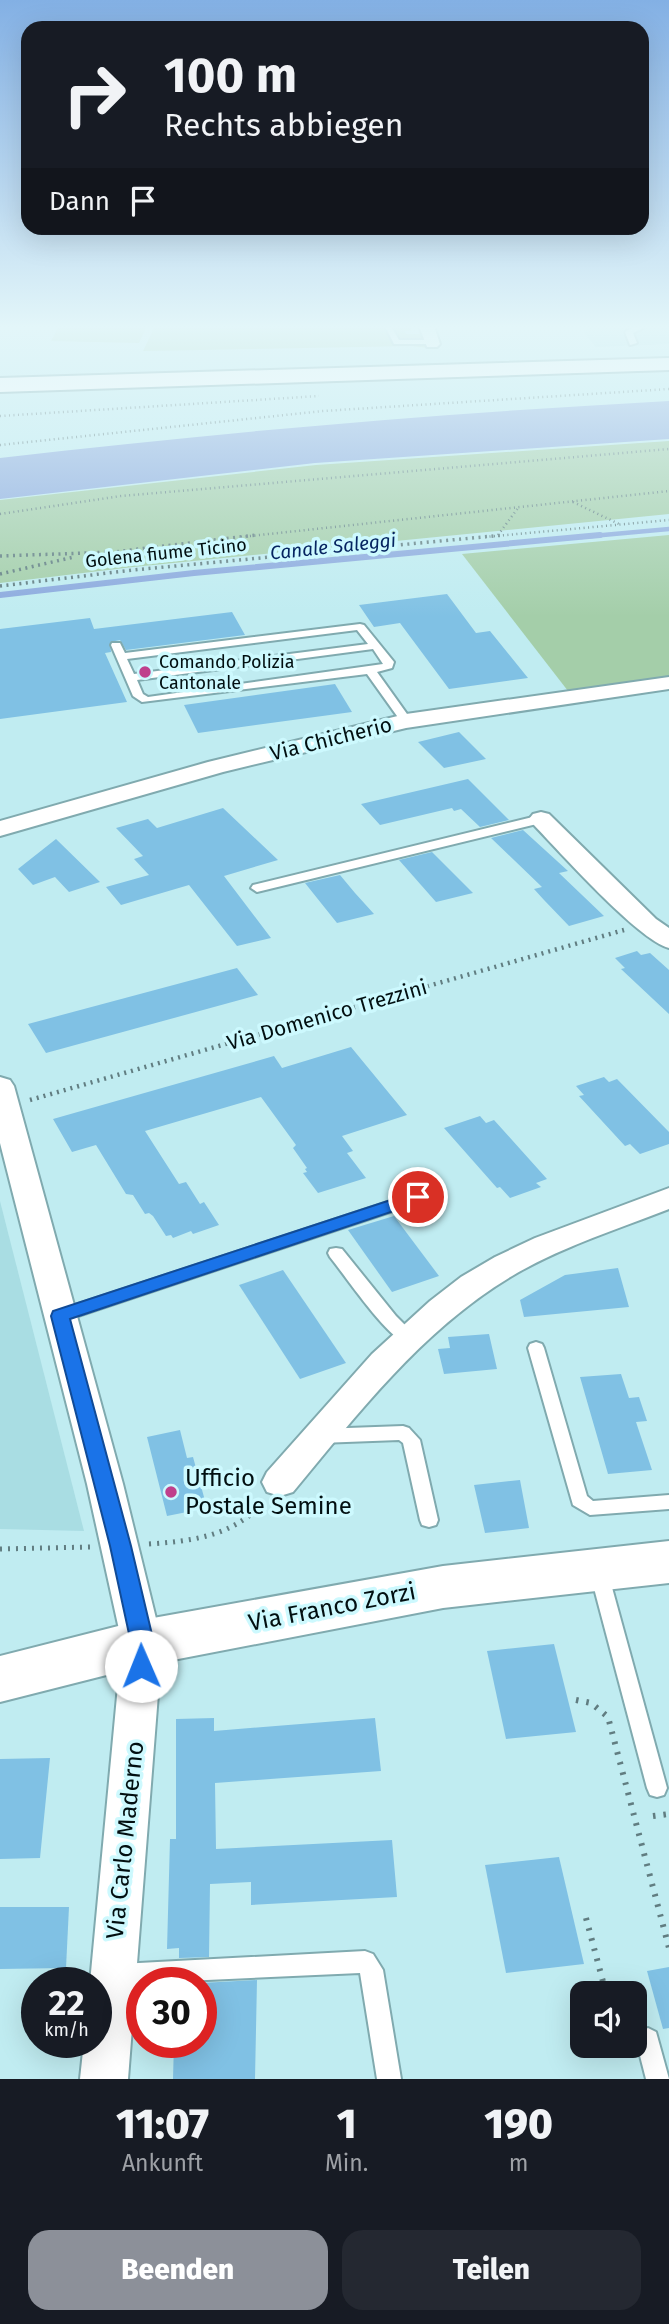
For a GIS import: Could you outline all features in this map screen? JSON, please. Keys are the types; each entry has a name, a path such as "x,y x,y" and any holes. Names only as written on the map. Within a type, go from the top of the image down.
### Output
{"main road":[{"name":"Via Franco Zorzi","path":"0,1679 142,1643 443,1587 669,1562"}],"street":[{"name":"Via Chicherio","path":"0,829 216,767 406,721 669,683"},
{"path":"541,818 658,921 669,940"},
{"name":"Via Carlo Maderno","path":"3,1096 120,1546 142,1643 112,1967"},
{"path":"280,1482 356,1393 423,1324 506,1265 669,1198"},
{"name":"Via Carlo Maderno","path":"104,2079 105,2058"}],"lane":[{"path":"116,645 121,657 131,678 138,696 146,700 370,670 390,665 365,630 356,627 121,657"},
{"path":"131,678 376,646"},
{"path":"370,670 406,721"},
{"path":"257,888 541,818"},
{"path":"60,1316 418,1197"},
{"path":"336,1253 390,1320 411,1338"},
{"path":"536,1348 579,1500 590,1507 669,1502"},
{"path":"319,1436 404,1433 408,1436 429,1520"},
{"path":"598,1569 657,1788"},
{"path":"112,1976 365,1962 372,1970 389,2079"},
{"path":"648,2040 658,2079"}],"path":[{"path":"0,445 209,423"},
{"path":"0,514 121,496 669,449"},
{"path":"0,556 83,555 669,491"},
{"path":"571,502 620,524"},
{"path":"498,536 508,518 518,508"},
{"name":"Golena fiume Ticino","path":"0,586 133,570 669,520"},
{"path":"0,574 83,555"},
{"name":"Via Domenico Trezzini","path":"3,1096 658,921"},
{"path":"0,1549 184,1542 231,1530 256,1513 280,1482"},
{"path":"576,1700 591,1703 608,1717 669,1948"},
{"path":"653,1815 669,1814"},
{"path":"586,1918 603,1981"}],"shaded area":[{"path":"0,1201 84,1531 0,1529"}],"green space":[{"path":"669,441 669,514 133,567 0,583 0,500 316,465"},
{"path":"669,535 669,677 568,691 462,554"}],"water":[{"path":"669,423 669,439 315,463 0,499 0,458 334,424"}],"building":[{"path":"447,594 476,633 490,631 528,678 449,689 400,623 374,627 359,605"},
{"path":"232,612 245,635 126,650 120,640 110,642 111,652 105,653 127,702 0,719 0,629 90,618 94,629"},
{"path":"335,684 352,712 198,733 184,705"},
{"path":"459,732 486,759 444,768 418,742"},
{"path":"468,779 509,820 480,827 461,809 454,811 452,808 380,825 361,804"},
{"path":"223,808 278,860 224,876 271,938 237,946 189,885 121,905 106,887 149,875 134,859 143,856 116,828 148,819 157,828"},
{"path":"523,830 568,871 559,873 604,916 569,926 534,889 542,887 491,838"},
{"path":"56,839 100,882 69,892 55,877 33,885 18,869"},
{"path":"432,852 473,893 436,902 399,860"},
{"path":"340,875 374,914 337,923 305,883"},
{"path":"637,951 641,955 650,953 669,970 669,1014 621,969 625,968 615,958"},
{"path":"237,968 258,995 46,1053 28,1024"},
{"path":"351,1047 407,1115 342,1136 353,1151 347,1153 366,1178 318,1193 303,1173 307,1172 307,1168 293,1148 296,1145 261,1097 145,1131 179,1184 186,1182 200,1204 204,1202 219,1225 193,1234 191,1231 173,1238 171,1235 166,1236 153,1216 145,1214 133,1195 126,1194 96,1145 72,1152 53,1119 274,1056 282,1068"},
{"path":"604,1077 609,1082 617,1079 669,1132 669,1144 640,1154 630,1144 625,1146 579,1096 584,1095 576,1086"},
{"path":"480,1116 486,1123 494,1120 547,1179 536,1183 541,1187 510,1198 500,1187 497,1188 444,1128"},
{"path":"394,1216 439,1276 392,1292 348,1230"},
{"path":"618,1268 629,1307 524,1317 520,1300 565,1275"},
{"path":"283,1270 346,1363 300,1379 239,1285"},
{"path":"489,1334 497,1369 444,1374 438,1349 450,1348 448,1337"},
{"path":"621,1374 629,1398 639,1397 647,1421 636,1422 652,1470 608,1474 580,1377"},
{"path":"180,1430 187,1458 193,1457 207,1508 167,1516 147,1437"},
{"path":"520,1480 529,1528 485,1533 474,1485"},
{"path":"554,1644 576,1732 506,1739 487,1651"},
{"path":"214,1718 214,1731 375,1718 381,1771 215,1783 216,1849 392,1840 397,1897 251,1905 251,1882 210,1884 209,1957 179,1958 179,1948 167,1949 170,1839 176,1839 176,1719"},
{"path":"50,1758 40,1858 0,1859 0,1759"},
{"path":"559,1857 584,1964 506,1973 485,1865"},
{"path":"0,1907 69,1907 66,1967 0,1969"},
{"path":"669,1967 669,2028 663,2029 647,1971"},
{"path":"257,1980 255,2079 173,2079 174,2058 217,2058 217,1982"}],"waterway":[{"name":"Canale Saleggi","path":"581,537 669,529"},
{"name":"Canale Saleggi","path":"0,595 194,573 600,535"}],"place":[{"name":"Comando Polizia Cantonale","path":"145,672"},
{"name":"Ufficio Postale Semine","path":"171,1492"}],"route":[{"path":"141,1666 142,1643 120,1546 60,1316 418,1197"}]}
